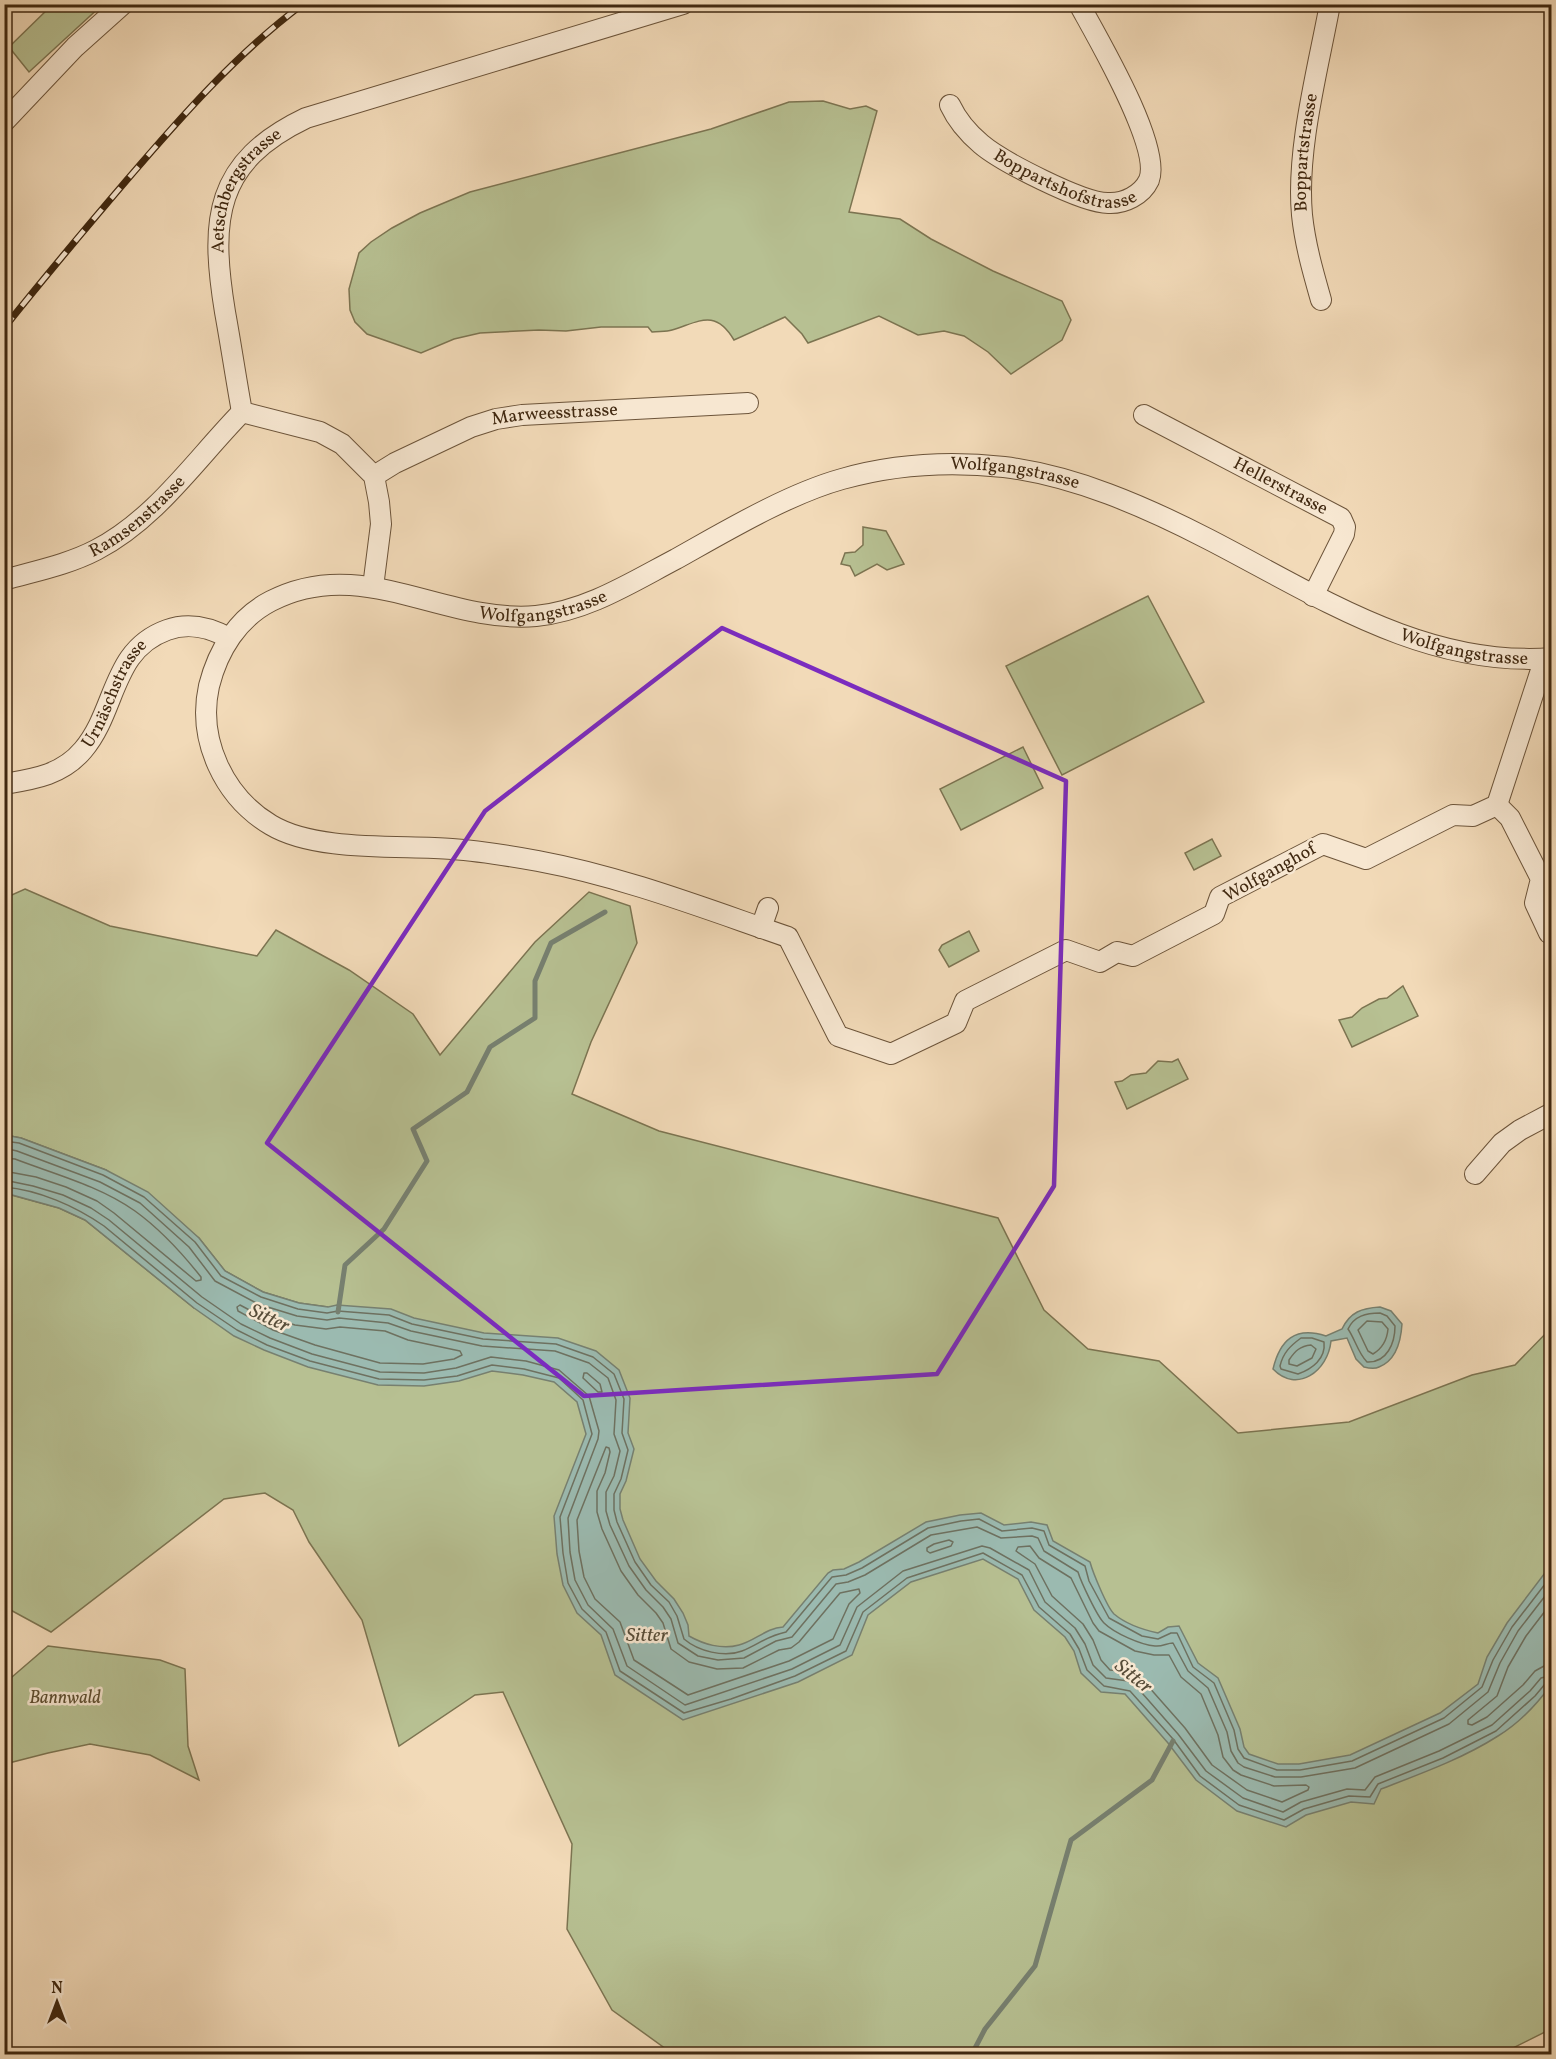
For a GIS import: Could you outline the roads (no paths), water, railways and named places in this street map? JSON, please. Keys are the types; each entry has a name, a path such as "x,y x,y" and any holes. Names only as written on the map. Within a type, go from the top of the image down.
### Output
{"street":[{"path":"4,122 75,47 123,4"},
{"name":"Aetschbergstrasse","path":"242,412 222,292 217,242 220,211 228,188 249,156 283,129 328,110 683,4"},
{"name":"Boppartshofstrasse","path":"950,105 956,119 981,144 1008,163 1085,198 1107,203 1125,201 1138,194 1149,179 1149,153 1120,82 1079,4"},
{"name":"Boppartstrasse","path":"1321,300 1306,248 1301,179 1311,102 1330,4"},
{"name":"Marweesstrasse","path":"374,476 447,438 496,419 522,415 748,403"},
{"path":"242,412 320,432 352,453 374,476 380,502 381,524 374,587"},
{"name":"Ramsenstrasse","path":"4,580 77,559 134,526 166,495 242,412"},
{"name":"Hellerstrasse","path":"1144,415 1341,518 1346,527 1344,534 1313,596"},
{"name":"Wolfgangstrasse","path":"838,1036 788,937 631,884 540,861 455,849 327,843 297,837 270,825 248,808 230,787 216,762 209,735 208,689 217,662 229,638 249,615 263,605 290,592 336,583 374,587 489,614 517,616 549,614 586,604 613,593 746,521 837,480 895,467 948,464 1001,467 1033,472 1102,492 1171,520 1313,596 1366,621 1430,644 1464,653 1546,659"},
{"name":"Urnäschstrasse","path":"4,784 54,773 82,751 94,735 124,665 143,642 156,634 186,625 210,628 229,638"},
{"path":"1546,659 1497,805 1510,818 1541,879 1534,903 1551,934"},
{"name":"Wolfganghof","path":"838,1036 891,1054 956,1023 965,1001 1066,950 1100,962 1117,952 1133,957 1214,914 1220,897 1323,844 1366,859 1453,815 1473,816 1497,805"},
{"path":"761,928 768,908"},
{"path":"1475,1174 1502,1143 1551,1113"}],"water":[{"name":"Sitter","path":"5,1135 21,1138 106,1170 148,1192 199,1238 225,1271 263,1292 299,1303 328,1307 337,1305 391,1309 414,1318 484,1333 558,1338 596,1351 619,1370 630,1398 628,1433 634,1449 626,1481 620,1494 623,1520 640,1559 683,1613 688,1625 689,1636 706,1644 726,1647 739,1645 783,1627 833,1570 844,1569 859,1562 926,1522 981,1513 1004,1525 1031,1522 1047,1525 1053,1541 1090,1562 1108,1604 1114,1614 1124,1621 1158,1633 1168,1627 1179,1626 1198,1663 1218,1678 1240,1729 1244,1747 1249,1754 1278,1764 1299,1764 1350,1755 1440,1713 1478,1684 1487,1657 1507,1623 1551,1565 1551,1685 1513,1726 1455,1759 1381,1789 1374,1804 1351,1802 1306,1815 1286,1827 1237,1811 1196,1780 1168,1743 1125,1694 1101,1692 1081,1673 1074,1651 1065,1637 1034,1610 1018,1579 983,1559 911,1582 868,1615 852,1655 798,1682 683,1720 615,1675 601,1635 577,1613 563,1585 557,1554 554,1516 586,1434 577,1402 554,1382 492,1371 459,1381 424,1386 378,1385 308,1367 264,1350 234,1336 194,1308 85,1220 59,1208 5,1193"},
{"path":"1380,1307 1391,1311 1402,1324 1397,1349 1385,1364 1376,1368 1364,1367 1356,1359 1347,1338 1331,1341 1324,1362 1310,1376 1292,1379 1282,1376 1273,1369 1280,1350 1290,1338 1306,1333 1326,1336 1342,1329 1357,1312"}],"waterway":[{"path":"338,1312 345,1265 384,1229 427,1161 413,1129 467,1092 490,1047 535,1018 535,981 551,943 605,912"},
{"path":"972,2054 985,2029 1035,1966 1071,1840 1152,1780 1173,1741"}],"railway":[{"path":"4,328 95,217 188,110 232,65 278,23 303,4"}],"park label":[{"name":"Bannwald","path":"65,1698"}]}
